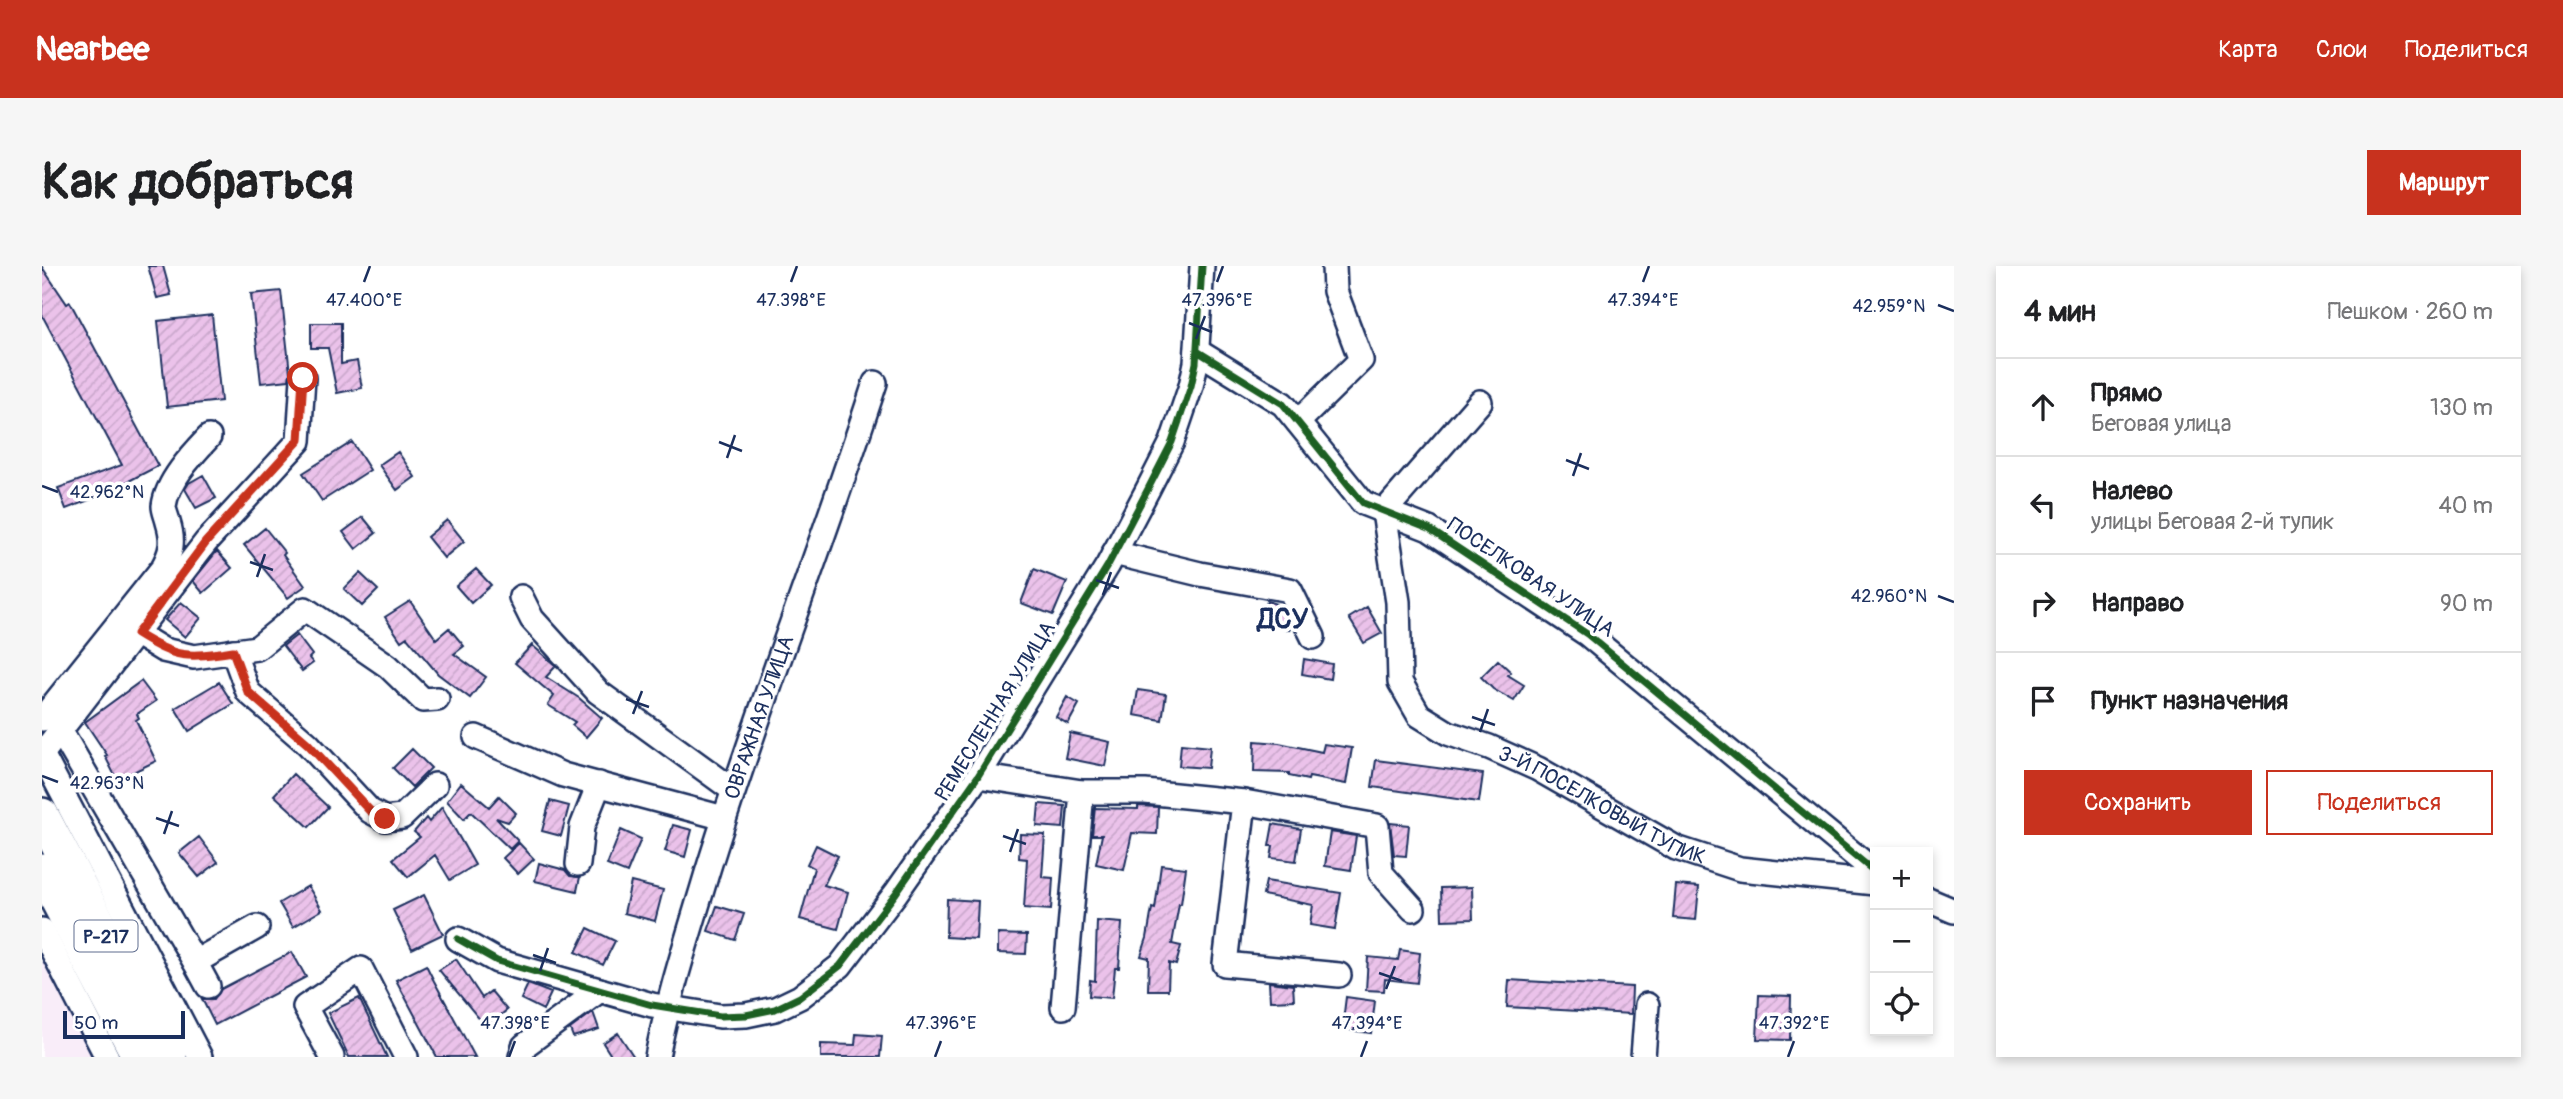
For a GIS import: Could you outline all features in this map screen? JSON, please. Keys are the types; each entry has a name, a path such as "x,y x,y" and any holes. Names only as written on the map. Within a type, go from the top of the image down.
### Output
{"highway":[{"name":"Р-217","path":"42,815 170,1057"},
{"path":"42,871 139,1057"}],"street":[{"name":"РЕМЕСЛЕННАЯ УЛИЦА","path":"458,939 497,961 659,1006 720,1016 775,1010 800,997 840,966 861,941 978,776 1114,553 1172,442 1191,387 1198,351 1202,266"},
{"path":"1298,422 1361,360 1335,291 1334,266"},
{"name":"ПОСЕЛКОВАЯ УЛИЦА","path":"1198,351 1283,404 1363,503 1429,529 1587,634 1870,868"},
{"path":"51,724 137,634 206,542 299,440 303,378"},
{"name":"ОВРАЖНАЯ УЛИЦА","path":"657,1057 659,1006 844,480 875,383"},
{"path":"1384,512 1480,402"},
{"path":"200,1057 42,754 51,724 170,555 173,539 164,507 184,464 209,437"},
{"name":"3-Й ПОСЕЛКОВЫЙ ТУПИК","path":"1384,512 1398,602 1399,682 1419,715 1448,733 1489,747 1538,769 1676,848 1740,869 1870,882"},
{"path":"1114,553 1200,574 1290,590 1313,638"},
{"path":"521,597 532,619 598,692 733,790"},
{"path":"137,634 163,650 194,657 257,648 305,609 388,666 423,700 436,699"},
{"path":"233,651 248,692 308,744 370,811 385,819 402,817 435,785"},
{"path":"51,724 208,986"},
{"path":"477,737 563,775 724,818"},
{"path":"978,776 1082,792 1145,792 1244,802 1377,826 1381,873 1413,909"},
{"path":"578,863 582,827 599,784"},
{"path":"1063,1007 1082,792"},
{"path":"1244,802 1225,964 1339,975"},
{"path":"1933,902 1954,911"},
{"path":"195,962 257,927"},
{"path":"42,930 107,1057"},
{"path":"321,1054 305,1007 361,969 405,1057"},
{"path":"521,1057 524,1046 600,990"},
{"path":"1643,1057 1647,1005"}],"shaded area":[{"path":"42,940 109,1057 42,1057"}],"building":[{"path":"148,266 163,266 171,295 157,298"},
{"path":"42,267 67,304 70,302 158,466 119,486 120,488 66,509 58,488 122,465 42,315"},
{"path":"281,291 289,380 261,383 251,294"},
{"path":"212,315 221,401 167,407 158,321"},
{"path":"311,323 341,323 341,364 357,361 362,388 337,393 328,348 311,348"},
{"path":"352,442 370,470 322,501 303,473"},
{"path":"398,452 415,477 397,490 379,465"},
{"path":"203,475 216,498 196,508 185,489 189,483"},
{"path":"363,517 376,533 356,549 343,532"},
{"path":"447,520 464,541 444,558 427,537"},
{"path":"265,528 285,553 283,555 305,586 288,598 244,545"},
{"path":"217,551 232,568 203,593 193,581"},
{"path":"476,569 491,585 471,603 456,586"},
{"path":"1034,569 1067,582 1053,615 1021,603"},
{"path":"360,573 378,590 362,606 344,589"},
{"path":"410,601 436,639 449,628 464,646 454,654 486,677 470,698 438,674 407,637 401,641 385,617"},
{"path":"1267,601 1282,606 1291,624 1289,630 1261,620"},
{"path":"181,602 201,618 185,637 165,620"},
{"path":"1367,607 1382,633 1364,643 1349,618"},
{"path":"297,635 312,655 309,658 313,663 302,671 283,646"},
{"path":"532,645 556,666 546,677 579,698 602,718 586,737 572,725 575,722 548,705 554,696 515,663"},
{"path":"1304,659 1332,664 1330,679 1302,674"},
{"path":"1498,660 1511,672 1508,675 1524,685 1514,701 1493,689 1481,677"},
{"path":"141,681 156,701 137,714 139,718 136,720 156,761 117,780 105,756 107,755 85,722"},
{"path":"219,682 233,704 189,731 175,708"},
{"path":"1138,690 1166,694 1162,720 1134,715"},
{"path":"1067,697 1079,704 1068,724 1056,717"},
{"path":"1070,733 1110,742 1105,766 1065,758"},
{"path":"1255,741 1322,752 1324,744 1352,748 1346,784 1309,777 1308,780 1289,776 1289,773 1254,772"},
{"path":"1181,744 1210,747 1208,768 1179,766"},
{"path":"412,749 431,768 412,787 393,768"},
{"path":"1376,760 1483,774 1479,802 1372,787"},
{"path":"293,774 328,807 309,827 274,795"},
{"path":"461,783 489,807 499,796 516,813 508,822 496,818 518,841 510,849 471,812 464,819 447,801"},
{"path":"550,801 569,806 561,836 542,831"},
{"path":"1039,804 1065,806 1063,828 1037,826"},
{"path":"1138,806 1158,807 1157,834 1132,833 1124,870 1096,864 1102,835 1092,835 1095,808 1138,809"},
{"path":"442,807 475,865 450,880 435,855 408,877 393,859 420,837 414,832 426,818 429,822"},
{"path":"1390,823 1409,825 1406,856 1394,855"},
{"path":"1273,824 1301,829 1296,861 1271,858 1273,846 1269,846"},
{"path":"673,825 692,830 685,857 665,851"},
{"path":"621,830 641,839 627,873 607,865"},
{"path":"1330,832 1356,836 1351,870 1325,866"},
{"path":"1020,834 1045,835 1042,877 1053,878 1051,910 1024,908 1027,859 1019,858"},
{"path":"199,837 218,862 199,877 179,853"},
{"path":"519,843 534,859 518,874 503,858"},
{"path":"816,845 838,856 824,885 848,892 838,929 800,919 814,868 807,864"},
{"path":"539,863 565,870 570,876 580,877 577,891 535,881"},
{"path":"1161,865 1186,868 1172,944 1181,946 1176,965 1169,963 1168,990 1148,990 1149,958 1141,956 1152,908 1155,909"},
{"path":"1266,881 1341,893 1335,929 1310,925 1313,905 1263,895"},
{"path":"631,882 663,890 655,921 624,913"},
{"path":"1676,885 1699,887 1696,920 1673,918"},
{"path":"308,886 322,910 293,927 279,903"},
{"path":"1472,887 1473,919 1442,920 1441,888"},
{"path":"424,895 443,934 412,949 393,910"},
{"path":"947,899 978,901 976,939 946,937"},
{"path":"717,906 744,914 735,940 708,931"},
{"path":"1097,921 1122,923 1119,968 1115,968 1112,998 1089,996 1090,980 1095,981"},
{"path":"588,928 615,941 603,965 576,952"},
{"path":"998,934 1027,935 1026,954 998,953"},
{"path":"1400,950 1420,953 1417,983 1385,979 1384,991 1366,990 1368,957 1398,960"},
{"path":"292,952 306,977 215,1025 202,999 214,999 221,989"},
{"path":"456,959 482,998 491,991 507,1010 486,1027 439,970"},
{"path":"426,965 475,1057 437,1057 396,980"},
{"path":"1509,980 1632,987 1631,1014 1507,1007"},
{"path":"1269,982 1293,985 1294,1000 1270,1001"},
{"path":"528,984 551,993 543,1010 521,999"},
{"path":"1759,995 1791,996 1790,1040 1757,1039"},
{"path":"1346,997 1375,1001 1371,1033 1342,1029"},
{"path":"359,998 387,1057 349,1057 328,1013"},
{"path":"593,1012 599,1029 573,1037 570,1029"},
{"path":"618,1033 634,1057 612,1057 603,1043"},
{"path":"856,1034 882,1036 880,1057 821,1057 821,1044 855,1045"}],"cycle path":[{"path":"458,939 497,961 652,1005 720,1016 746,1015 775,1009 800,997 840,966 896,893 978,776 1108,565 1148,489 1172,442 1191,386 1196,363 1202,266"},
{"path":"1197,351 1283,404 1363,503 1429,529 1587,634 1870,868"}],"district":[{"name":"ДСУ","path":"1283,618"}],"route":[{"path":"303,378 299,440 206,542 137,634 163,650 194,657 233,651 248,692 308,744 370,811 385,819"}]}
